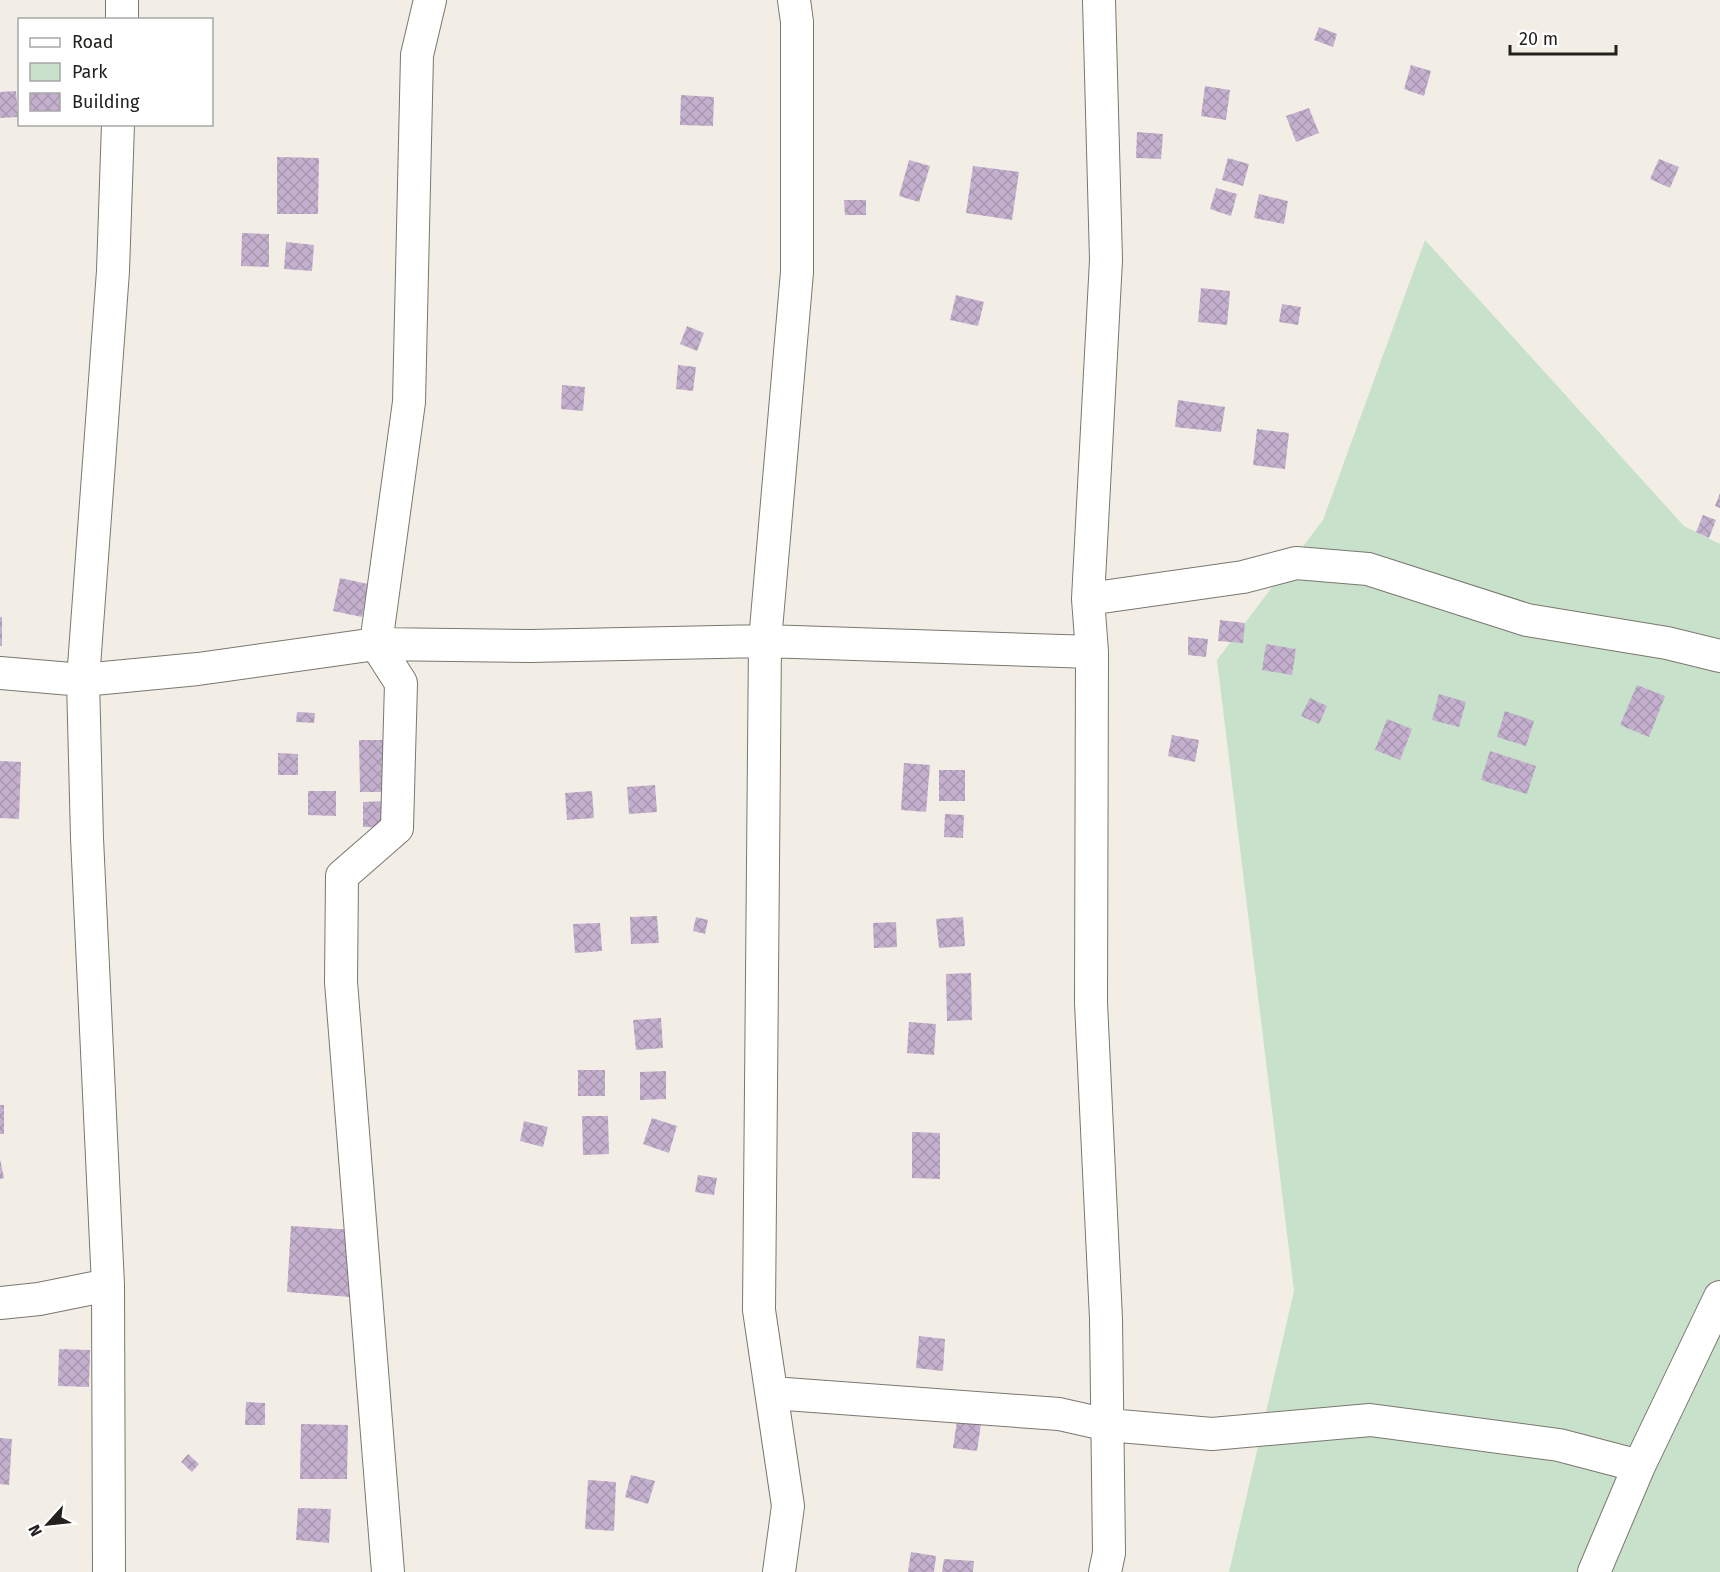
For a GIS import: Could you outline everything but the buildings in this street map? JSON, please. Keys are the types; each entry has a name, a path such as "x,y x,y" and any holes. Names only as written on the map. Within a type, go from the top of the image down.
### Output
{"street":[{"path":"122,0 122,18"},
{"path":"388,1572 341,982 342,876 397,828 401,683 376,644 409,402 417,55 430,0"},
{"path":"779,1572 788,1506 759,1310 765,641 797,272 797,22 794,0"},
{"path":"1099,0 1106,260 1088,599 1092,652 1091,1002 1106,1307 1109,1553 1105,1572"},
{"path":"109,1572 108,1285 88,861 83,680 112,271 118,126"},
{"path":"1088,599 1243,577 1296,563 1368,569 1527,620 1667,643 1720,656"},
{"path":"0,673 83,680 198,669 376,644 530,646 765,641 1092,652"},
{"path":"0,1304 39,1299 108,1285"},
{"path":"1594,1572 1639,1466 1720,1297"},
{"path":"772,1393 1059,1414 1108,1425 1212,1434 1371,1420 1559,1445 1639,1466"}],"green space":[{"path":"1425,240 1684,526 1720,544 1720,1572 1229,1572 1294,1291 1217,660 1323,520"}]}
